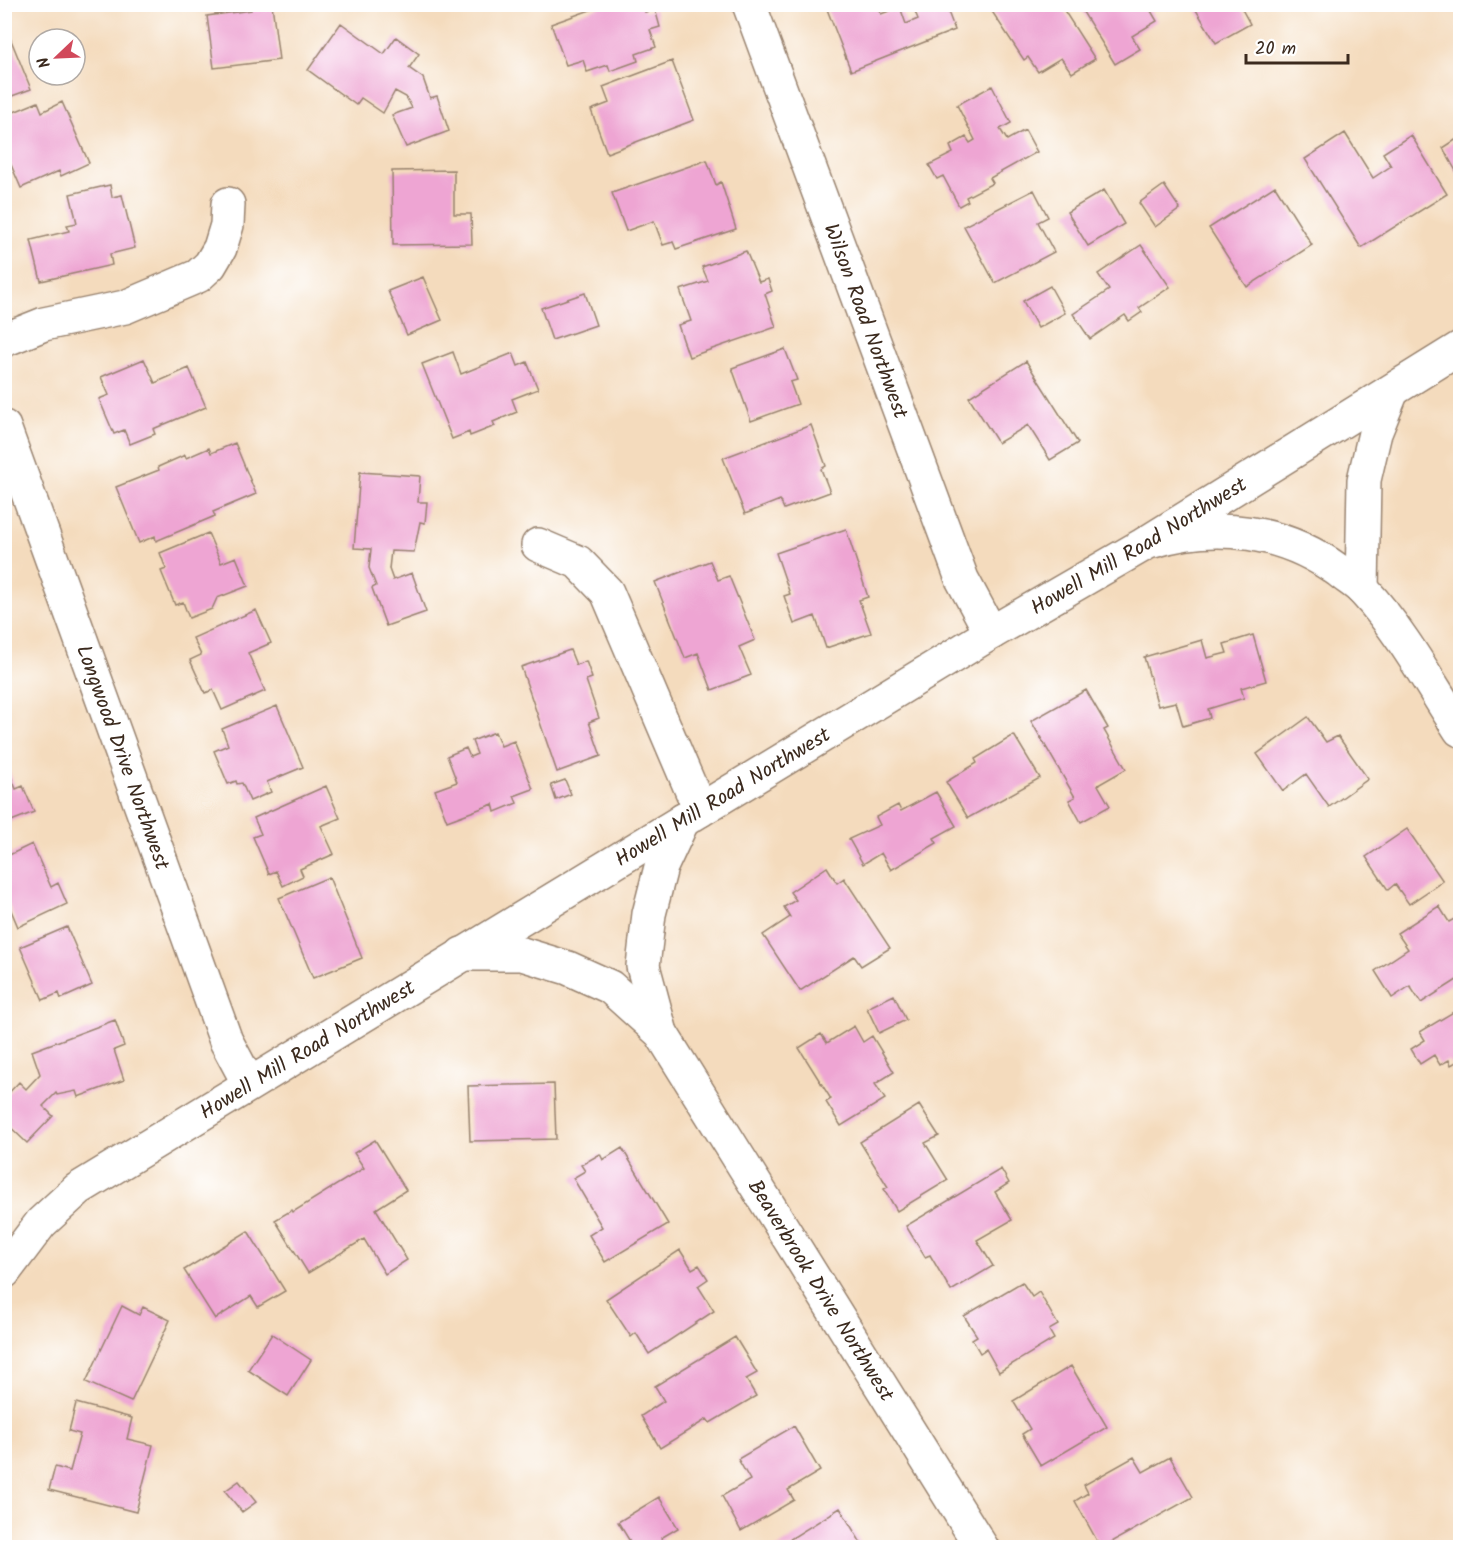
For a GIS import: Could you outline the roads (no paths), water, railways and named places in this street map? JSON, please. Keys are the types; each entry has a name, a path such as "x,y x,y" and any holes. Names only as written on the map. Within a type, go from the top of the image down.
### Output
{"street":[{"name":"Wilson Road Northwest","path":"750,4 962,579 991,633"},
{"path":"4,340 44,324 125,308 198,276 210,265 220,248 227,225 228,204"},
{"name":"Howell Mill Road Northwest","path":"4,1272 41,1223 78,1190 991,633 1143,544 1461,348"},
{"path":"1362,589 1364,480 1375,433 1392,391"},
{"name":"Longwood Drive Northwest","path":"4,427 226,1041 249,1084"},
{"path":"1143,544 1167,537 1213,529 1265,535 1317,555 1362,589 1380,610 1461,730"},
{"path":"538,545 578,562 607,592 691,815"},
{"name":"Beaverbrook Drive Northwest","path":"661,1033 643,966 649,914 661,867 691,815"},
{"name":"Beaverbrook Drive Northwest","path":"462,954 522,954 568,968 610,987 661,1033 982,1548"}]}
